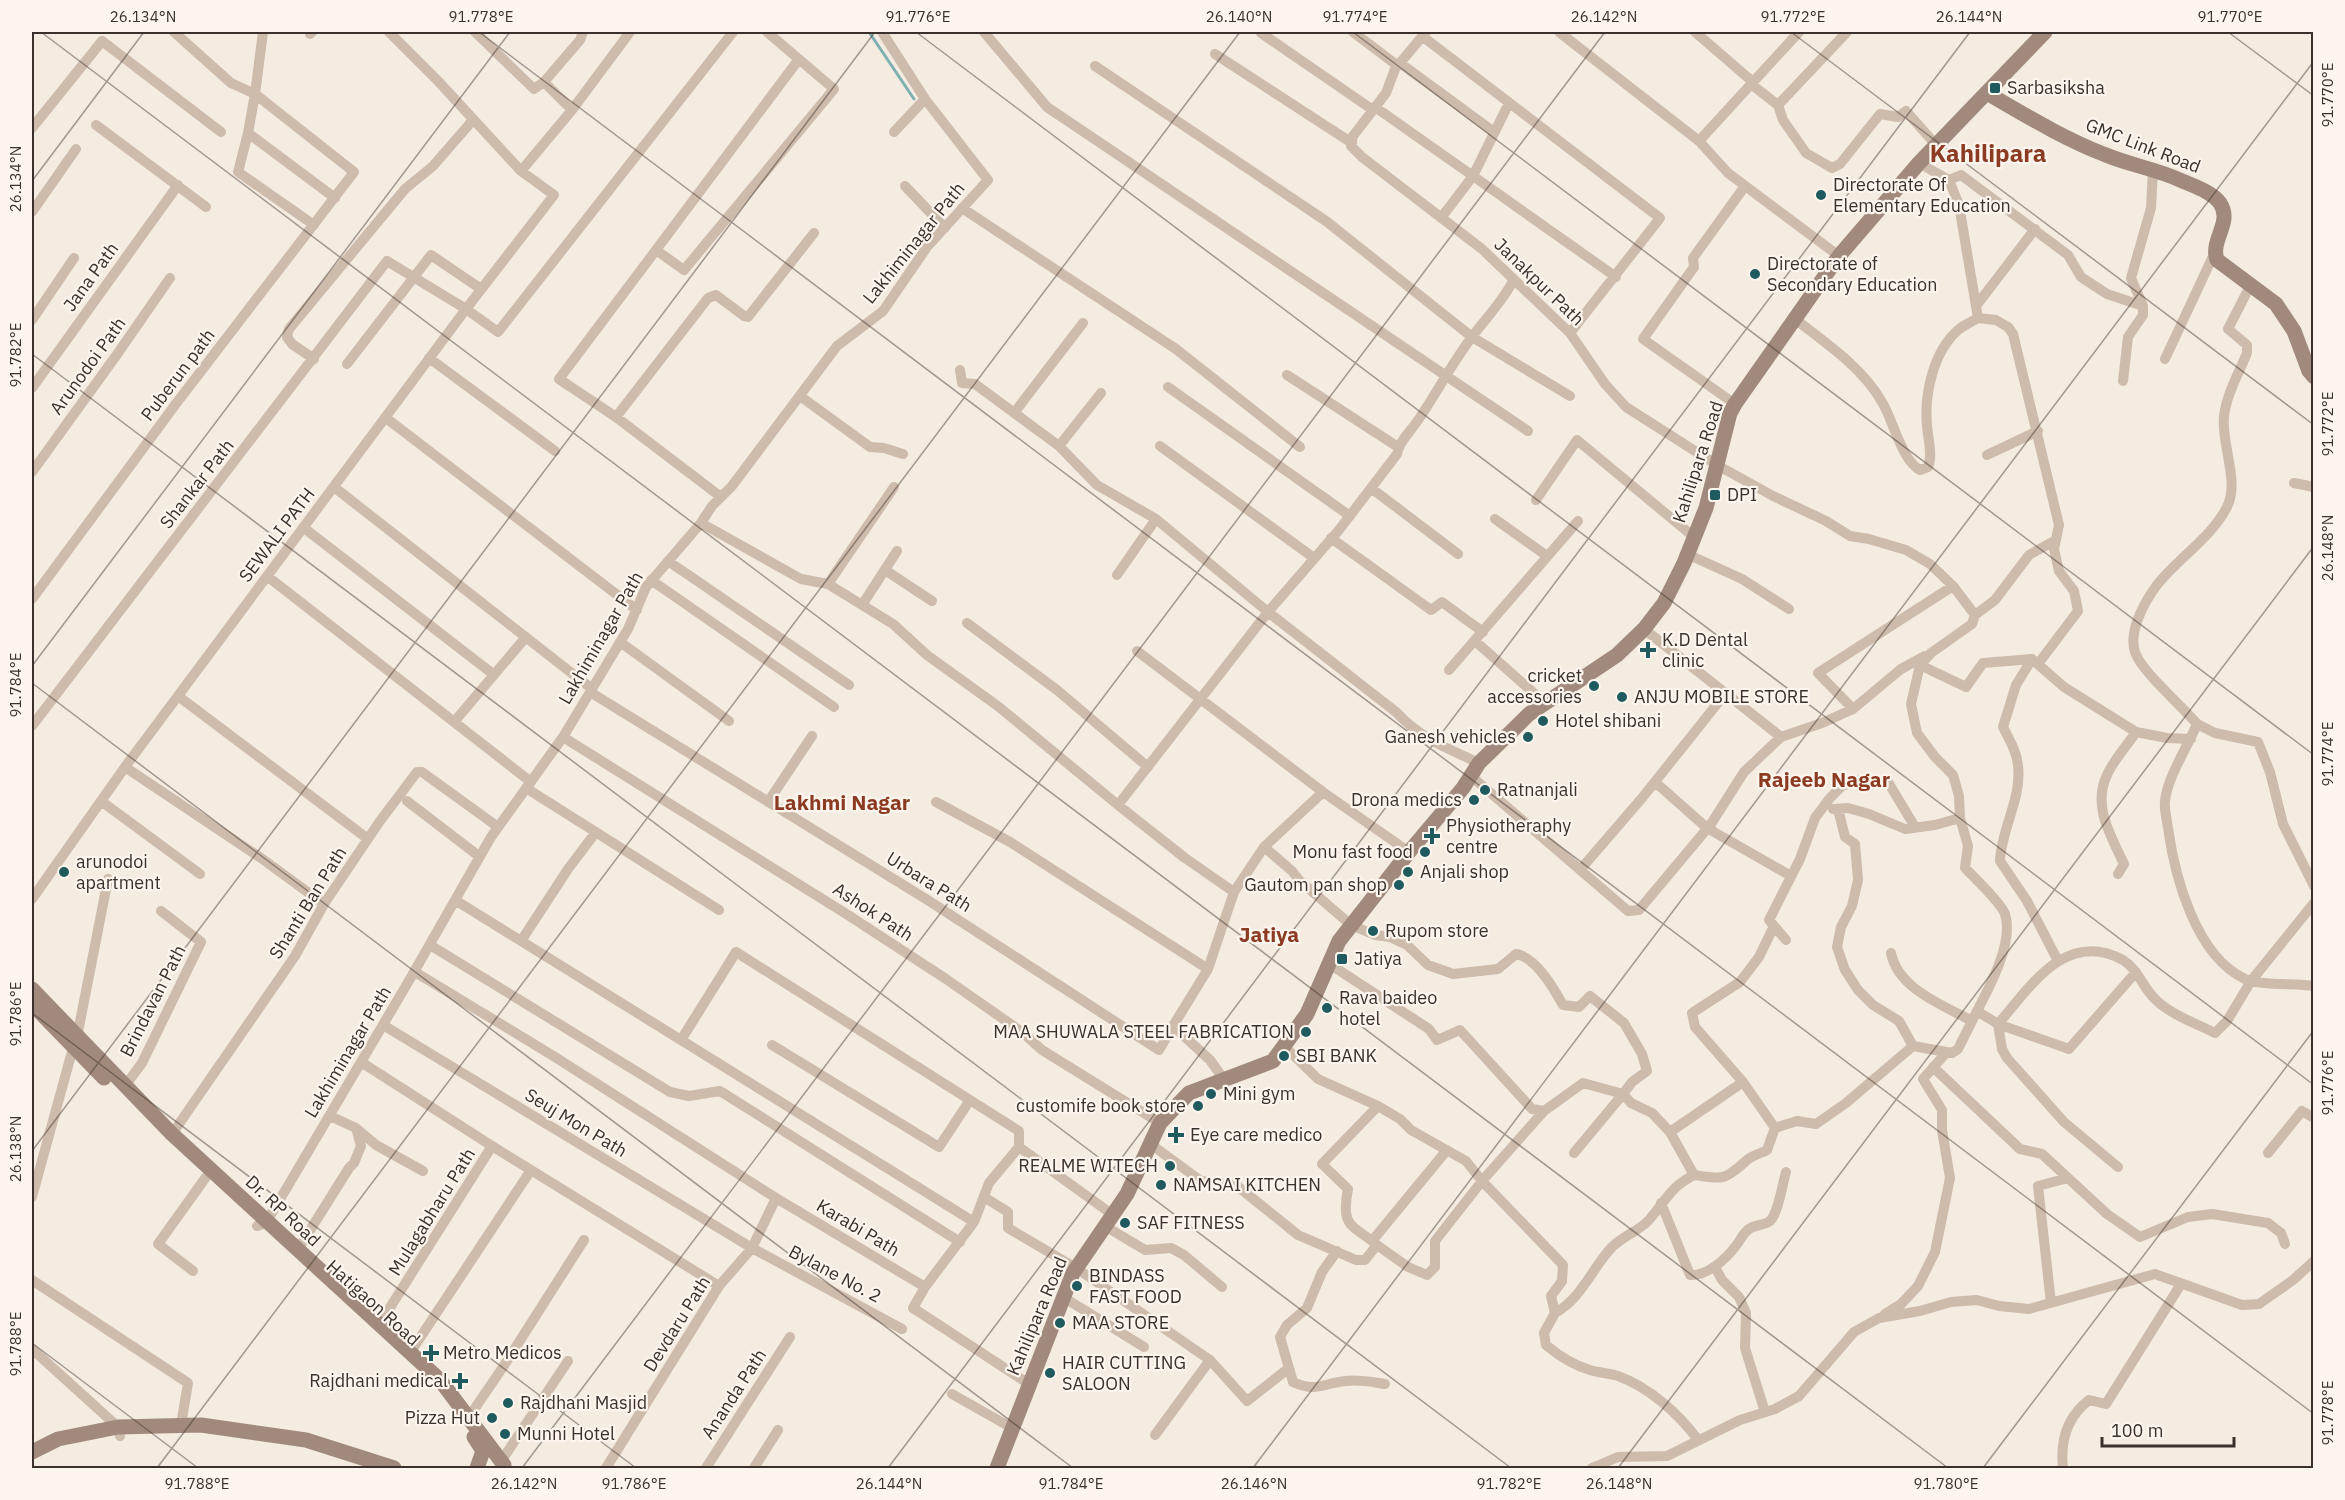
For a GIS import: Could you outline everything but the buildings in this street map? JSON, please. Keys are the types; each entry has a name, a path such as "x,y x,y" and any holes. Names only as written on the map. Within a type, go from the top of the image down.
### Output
{"main road":[{"name":"Kahilipara Road","path":"997,1468 1076,1268 1127,1194 1160,1122 1189,1093 1273,1061 1307,1014 1339,941 1463,788 1475,770 1510,730 1545,703 1617,656 1644,629 1664,603 1688,554 1706,508 1730,413 1735,404 1839,256 1919,163 2045,32"},
{"name":"GMC Link Road","path":"1987,93 2040,124 2096,151 2153,170 2211,194 2220,203 2225,214 2215,252"},
{"path":"2215,252 2217,260 2276,304 2288,319 2313,377"},
{"name":"Dr. RP Road","path":"32,989 75,1043 125,1086 262,1224 297,1251 440,1380 505,1464"},
{"name":"Hatigaon Road","path":"34,1011 75,1043 206,1177 262,1224 429,1380 483,1448 477,1468"},
{"path":"32,1452 58,1439 181,1425 201,1425 306,1440 393,1468"},
{"path":"32,1461 59,1448 119,1432 200,1435 307,1449 369,1468"},
{"path":"477,1468 490,1463 505,1464"}],"street":[{"path":"174,32 231,83 255,94"},
{"path":"263,32 255,94 238,172 314,225"},
{"path":"388,32 521,171 572,110 630,32"},
{"path":"475,32 534,89 544,82 580,40 583,32"},
{"path":"414,278 466,309 498,332 733,32"},
{"path":"656,250 684,270 834,89 767,32"},
{"name":"Lakhiminagar Path","path":"262,1224 330,1116 498,827 563,737 620,642 646,587 701,523 837,346 883,311 927,248 988,180 926,99 882,32"},
{"path":"984,32 1047,107 1528,432"},
{"path":"1353,32 1494,132"},
{"path":"1559,32 1699,141 1728,173 1839,256"},
{"path":"1695,32 1778,105 1783,120 1806,153 1832,168 1840,164 1880,114 1898,117 1906,111 1936,145"},
{"path":"1699,141 1799,32"},
{"path":"1778,105 1846,32"},
{"path":"1261,33 1473,176 1616,277"},
{"path":"1355,148 1353,136 1386,93 1399,64 1424,34 1509,103 1660,218 1570,333"},
{"path":"32,128 105,36 221,132"},
{"name":"Janakpur Path","path":"1215,54 1355,148 1482,249 1570,333 1605,384 1626,406 1717,465 1773,496 1826,521 1850,536 1906,550 1930,564 1953,586 1975,615"},
{"path":"721,497 616,417 559,379 799,59"},
{"path":"1095,66 1326,221 1472,337 1570,396"},
{"path":"544,82 572,110"},
{"name":"Puberun path","path":"32,599 175,405 354,172 255,94"},
{"path":"894,132 926,99"},
{"path":"1442,218 1473,176 1509,103"},
{"path":"314,359 292,344 287,337 289,329 405,189 433,166 473,120"},
{"path":"96,125 206,207"},
{"path":"248,133 335,198"},
{"path":"32,212 76,149"},
{"path":"1919,163 1949,180 1959,205 1978,318"},
{"path":"2123,381 2128,337 2143,315 2143,306 2131,278 2151,208 2153,170"},
{"name":"SEWALI PATH","path":"32,899 125,767 429,358 554,195 521,171"},
{"path":"1949,180 1961,175 2068,255 2081,277 2107,294 2143,306"},
{"name":"Jana Path","path":"32,388 178,185"},
{"path":"905,186 945,228"},
{"path":"1735,404 1643,339 1694,267 1693,258 1745,186"},
{"path":"962,208 1176,349 1300,447"},
{"path":"1976,306 2035,229"},
{"path":"616,417 708,298 716,295 748,317 814,233"},
{"path":"2165,360 2215,252"},
{"path":"347,364 431,255 482,289"},
{"path":"32,320 74,258"},
{"name":"Shankar Path","path":"32,726 387,261 414,278"},
{"name":"Arunodoi Path","path":"32,472 170,278"},
{"path":"1118,805 1268,612 1350,516 1397,454 1398,447 1415,425 1472,337 1489,318 1513,281"},
{"path":"2251,284 2228,329 2247,345 2247,353 2229,396 2224,416 2224,434 2230,471 2228,506 2194,548 2157,585 2134,629 2134,651 2142,666 2197,724 2215,733 2258,742 2270,772 2283,824 2313,886"},
{"path":"1795,319 1856,368 1870,384 1890,417 1911,465 1920,470 1928,467 1931,460 1926,419 1927,396 1932,376 1944,350 1957,331 1978,318 1996,320 2008,327 2013,334 2058,525 2054,549 2059,571 2074,591 2078,610 2016,685 2003,727 2016,753 2019,767 2000,861 2027,901 2058,961"},
{"path":"1014,412 1083,323"},
{"path":"429,358 555,451"},
{"path":"960,370 962,382 975,384 1059,446 1097,485 1156,519 1268,612 1396,712 1426,739 1475,770 1580,870 1628,911 1638,910 1707,828 1744,772 1781,737 1822,723 1853,709 1901,669 1931,653 1972,624 1975,615 1995,600 2029,555 2056,540"},
{"path":"1287,375 1398,447"},
{"path":"1168,387 1350,516"},
{"path":"1059,446 1101,393"},
{"path":"800,396 870,447 884,448 903,454"},
{"path":"386,418 637,610"},
{"path":"1987,455 2037,432"},
{"path":"1536,500 1576,440 1694,537"},
{"path":"1160,446 1314,558"},
{"path":"2294,483 2313,487"},
{"name":"Urbara Path","path":"334,487 591,690 926,899 1159,1050 1173,1026"},
{"path":"828,584 894,487"},
{"path":"1371,488 1458,554"},
{"path":"1118,575 1156,519"},
{"path":"1495,519 1547,556"},
{"path":"1449,670 1578,520"},
{"path":"701,523 801,579 828,584 893,624 927,655 999,707 1185,858 1234,892"},
{"path":"303,528 493,674"},
{"path":"1331,538 1431,610 1442,602 1545,703"},
{"path":"862,605 897,551"},
{"path":"1688,554 1742,579 1789,609"},
{"path":"668,561 849,686"},
{"path":"885,570 932,601"},
{"path":"267,576 454,722 529,785 596,832 719,910"},
{"path":"651,580 834,707"},
{"path":"1853,709 1818,673 1953,586"},
{"path":"967,622 1057,690 1148,767"},
{"path":"1644,629 1781,737"},
{"path":"454,722 526,637"},
{"path":"620,642 729,721"},
{"path":"1137,651 1323,792 1409,852"},
{"path":"1838,808 1845,837 1855,844 1858,880 1852,906 1841,927 1837,947 1845,970 1858,990 1873,1005 1899,1021 1913,1046 1952,1053 1958,1049 1974,1016 2003,951 2007,934 2005,913 1965,868 1968,846 1960,819 1959,796 1953,775 1935,757 1917,733 1911,704 1920,665 1931,653"},
{"path":"1920,665 1966,687 1983,663 2035,662 2064,687 2136,732 2167,738 2191,739"},
{"path":"1580,870 1655,782 1725,694"},
{"path":"178,696 368,839"},
{"path":"2197,724 2165,800 2170,844 2191,916 2217,957 2230,971 2251,981 2313,986"},
{"path":"2118,874 2124,864 2108,832 2102,813 2101,795 2107,774 2136,732"},
{"path":"768,802 812,736"},
{"name":"Ashok Path","path":"563,737 848,915 946,979 1022,1032 1042,1050 1160,1122"},
{"path":"125,767 261,858 324,904"},
{"name":"Shanti Ban Path","path":"172,1134 296,957 324,904 417,772 420,771 498,827"},
{"path":"1786,940 1769,920 1800,858 1815,818 1842,786 1860,780 1888,782 1915,827"},
{"path":"1655,782 1707,828 1791,876"},
{"path":"1225,1081 1210,1060 1173,1026 1208,969 1234,892 1264,847 1323,792"},
{"path":"101,801 200,873"},
{"path":"407,801 480,857"},
{"path":"936,802 1010,842 1208,969"},
{"path":"1822,809 1848,808 1905,829 1960,819"},
{"path":"521,941 568,869 596,832"},
{"path":"1264,847 1351,925 1375,935 1390,937 1407,945 1428,965 1453,974 1498,969 1516,954 1525,955 1551,984 1563,1005 1579,1007 1590,996 1624,1023 1642,1054 1647,1071 1632,1082 1574,1153"},
{"path":"32,1197 75,1043 108,879"},
{"path":"455,900 974,1222"},
{"path":"1998,1024 2038,978 2058,961 2079,951 2096,950 2124,961 2136,972 2154,999 2181,1017 2215,1033 2227,1021 2251,981 2313,903"},
{"name":"Brindavan Path","path":"125,1086 142,1063 201,942 160,911"},
{"path":"1774,926 1759,957 1740,982 1692,1013 1695,1027 1743,1082 1775,1128"},
{"path":"430,945 670,1092 689,1096 720,1091 960,1242"},
{"path":"681,1041 736,952 1020,1131 1019,1147 989,1184 974,1222 925,1287 913,1308 1029,1384"},
{"path":"1891,953 1902,978 1919,991 1974,1016 2069,1049 2136,972"},
{"path":"1328,963 1429,1029 1437,1040 1460,1030 1532,1109 1544,1111"},
{"name":"Karabi Path","path":"415,972 555,1057 776,1198 925,1287"},
{"path":"1998,1024 2002,1049 2007,1058 2064,1122 2118,1167"},
{"name":"Seuj Mon Path","path":"383,1025 752,1248"},
{"path":"772,1045 939,1147 970,1100"},
{"path":"1775,1128 1797,1121 1816,1124 1846,1103 1913,1046"},
{"path":"1285,1047 1318,1079 1378,1106 1400,1119 1411,1130 1466,1161 1482,1181 1563,1265 1562,1281 1551,1296 1555,1313"},
{"path":"1593,1468 1618,1457 1667,1456 1740,1420 1765,1412 1799,1396 1854,1332 1900,1304 1918,1286 1935,1252 1950,1178 1942,1130 1942,1110 1923,1079 1946,1053"},
{"path":"361,1062 719,1286"},
{"path":"1933,1067 2020,1149 2042,1154 2107,1214 2140,1237 2187,1217 2212,1214 2268,1223 2281,1233 2285,1244"},
{"path":"1670,1132 1743,1082"},
{"path":"1378,1106 1322,1164 1348,1189 1344,1211 1350,1223 1408,1267 1426,1275 1435,1267 1435,1241 1482,1181 1544,1111 1583,1083 1623,1094 1631,1103 1653,1113 1670,1132 1694,1175"},
{"path":"2268,1153 2302,1111 2313,1118"},
{"path":"330,1116 356,1128 376,1145 423,1171"},
{"path":"297,1251 354,1163 361,1146 356,1128"},
{"path":"1698,1440 1676,1415 1646,1391 1618,1376 1588,1370 1562,1358 1546,1345 1544,1333 1555,1313 1582,1290 1612,1248 1649,1220 1680,1182 1694,1175 1716,1178 1731,1175 1747,1159 1767,1150 1775,1128"},
{"path":"1149,1143 1201,1181 1236,1185 1298,1235 1356,1260 1365,1260 1375,1243 1447,1150"},
{"name":"Mulagabharu Path","path":"379,1325 492,1146"},
{"path":"1019,1147 1145,1250 1172,1248 1184,1255 1222,1287"},
{"path":"410,1353 531,1170"},
{"path":"1661,1203 1690,1275 1698,1276 1715,1267 1734,1249 1748,1230 1755,1225 1766,1224 1773,1218 1786,1172"},
{"path":"193,1271 158,1244 206,1177"},
{"path":"2051,1303 2038,1185 2068,1178"},
{"path":"984,1197 1008,1212 1008,1228 1076,1268 1210,1360 1247,1401 1289,1368"},
{"name":"Devdaru Path","path":"606,1468 719,1286 752,1248 776,1198"},
{"path":"469,1417 584,1240"},
{"name":"Bylane No. 2","path":"752,1248 902,1329"},
{"path":"1337,1251 1322,1272 1307,1308 1287,1325 1280,1337 1293,1382 1305,1387 1320,1388 1345,1381 1366,1380 1385,1384"},
{"path":"1879,1318 1920,1311 1951,1302 1977,1300 2029,1309 2155,1274 2242,1305 2259,1304 2293,1280 2313,1261"},
{"path":"1715,1267 1722,1280 1739,1297 1746,1314 1745,1348 1765,1412"},
{"path":"32,1280 188,1383 181,1425"},
{"path":"2063,1468 2064,1435 2075,1410 2089,1400 2106,1404 2181,1284"},
{"path":"1064,1297 1144,1347"},
{"name":"Ananda Path","path":"706,1468 790,1337"},
{"path":"32,1349 119,1432"},
{"path":"1155,1436 1210,1360"},
{"path":"505,1464 568,1361"},
{"path":"952,1394 1012,1428"},
{"path":"754,1468 778,1430"},
{"path":"1659,1456 1662,1468"}],"waterway":[{"path":"869,32 914,99"}],"place":[{"name":"Sarbasiksha","path":"1995,88"},
{"name":"Directorate Of Elementary Education","path":"1821,195"},
{"name":"Directorate of Secondary Education","path":"1755,274"},
{"name":"DPI","path":"1715,495"},
{"name":"K.D Dental clinic","path":"1648,650"},
{"name":"cricket accessories","path":"1594,686"},
{"name":"ANJU MOBILE STORE","path":"1622,697"},
{"name":"Hotel shibani","path":"1543,721"},
{"name":"Ganesh vehicles","path":"1528,737"},
{"name":"Ratnanjali","path":"1485,790"},
{"name":"Drona medics","path":"1474,800"},
{"name":"Physiotheraphy centre","path":"1432,836"},
{"name":"Monu fast food","path":"1425,852"},
{"name":"arunodoi apartment","path":"64,872"},
{"name":"Anjali shop","path":"1408,872"},
{"name":"Gautom pan shop","path":"1399,885"},
{"name":"Rupom store","path":"1373,931"},
{"name":"Jatiya","path":"1342,959"},
{"name":"Rava baideo hotel","path":"1327,1008"},
{"name":"MAA SHUWALA STEEL FABRICATION","path":"1306,1032"},
{"name":"SBI BANK","path":"1284,1056"},
{"name":"Mini gym","path":"1211,1094"},
{"name":"customife book store","path":"1198,1106"},
{"name":"Eye care medico","path":"1176,1135"},
{"name":"REALME WITECH","path":"1170,1166"},
{"name":"NAMSAI KITCHEN","path":"1161,1185"},
{"name":"SAF FITNESS","path":"1125,1223"},
{"name":"BINDASS FAST FOOD","path":"1077,1286"},
{"name":"MAA STORE","path":"1060,1323"},
{"name":"Metro Medicos","path":"431,1353"},
{"name":"HAIR CUTTING SALOON","path":"1050,1373"},
{"name":"Rajdhani medical","path":"460,1381"},
{"name":"Rajdhani Masjid","path":"508,1403"},
{"name":"Pizza Hut","path":"492,1418"},
{"name":"Munni Hotel","path":"505,1434"}],"district":[{"name":"Kahilipara","path":"1988,154"},
{"name":"Rajeeb Nagar","path":"1824,780"},
{"name":"Lakhmi Nagar","path":"842,803"},
{"name":"Jatiya","path":"1269,935"}]}
